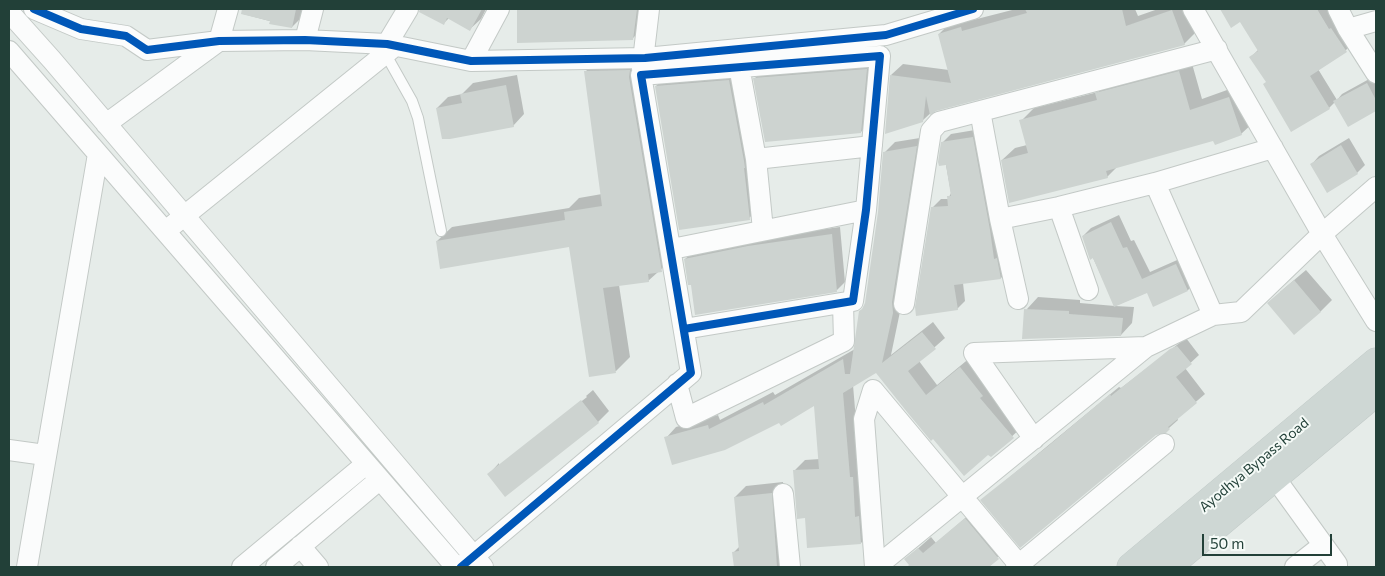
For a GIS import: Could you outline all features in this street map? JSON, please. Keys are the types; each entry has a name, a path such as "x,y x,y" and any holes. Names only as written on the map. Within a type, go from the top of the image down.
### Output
{"main road":[{"name":"Ayodhya Bypass Road","path":"1131,567 1376,362"},
{"name":"Ayodhya Bypass Road","path":"1167,567 1376,392"}],"street":[{"path":"34,9 80,29 126,36 147,50 220,41 305,40 389,48 471,61 643,66 740,66 880,56 866,210 853,302 684,329"},
{"path":"106,124 220,41 228,9"},
{"path":"305,40 313,9"},
{"path":"165,230 389,48 408,9"},
{"path":"471,61 499,9"},
{"path":"9,12 184,216 472,564 691,373 643,66 649,9"},
{"path":"643,66 886,35 973,9"},
{"path":"1193,9 1322,234 1376,321"},
{"path":"1338,9 1376,74"},
{"path":"1348,29 1376,21"},
{"path":"904,304 931,131 939,122 1217,49"},
{"path":"9,51 456,567"},
{"path":"740,66 756,159 763,230"},
{"path":"980,111 1000,219 1018,299"},
{"path":"756,159 872,146"},
{"path":"1000,219 1059,207 1155,183 1273,148"},
{"path":"27,567 98,154"},
{"path":"1155,183 1213,316"},
{"path":"875,567 1146,347 1213,316 1241,312 1322,234 1376,187"},
{"path":"1059,207 1088,290"},
{"path":"672,249 866,210"},
{"path":"677,384 686,418 844,341 843,303"},
{"path":"1034,439 974,354 1146,347"},
{"path":"875,567 864,419 873,390 1019,567 1164,444"},
{"path":"9,450 46,456"},
{"path":"242,567 366,464"},
{"path":"1275,478 1322,545 1341,566"},
{"path":"276,567 379,480"},
{"path":"783,494 790,567"},
{"path":"1295,567 1322,545"},
{"path":"300,546 318,567"}],"lane":[{"path":"389,48 418,118 441,231"}],"building":[{"path":"242,9 296,9 292,28 269,24 270,21 241,14"},
{"path":"420,9 482,9 470,31 447,18 444,25 419,12"},
{"path":"517,9 637,9 633,40 517,43"},
{"path":"1025,9 1122,9 1126,26 1172,10 1185,45 936,111 930,115 926,96 923,122 885,134 890,75 951,83 938,34 961,27 962,31 1027,13"},
{"path":"1220,9 1317,9 1329,29 1331,28 1347,52 1310,76 1330,109 1291,132 1263,84 1266,82 1249,57 1258,51 1240,22 1231,28"},
{"path":"867,69 861,133 765,142 753,78"},
{"path":"630,70 629,77 662,272 648,274 649,282 603,288 616,373 589,377 569,247 440,269 436,241 565,220 564,212 602,206 584,71"},
{"path":"1179,71 1190,110 1229,97 1242,135 1215,145 1213,141 1106,171 1108,178 1009,203 1001,160 1028,153 1019,120 1097,100 1095,93"},
{"path":"729,80 744,161 750,220 679,230 655,86"},
{"path":"1367,83 1376,100 1376,111 1348,127 1333,101"},
{"path":"506,85 514,127 442,139 436,108 462,103 460,94"},
{"path":"973,137 994,259 997,258 1001,279 954,285 958,310 916,316 915,307 931,207 948,206 947,196 951,196 946,165 939,166 938,162 941,142"},
{"path":"1341,145 1358,174 1327,193 1310,164"},
{"path":"917,146 892,302 893,313 882,363 922,332 936,349 908,371 926,395 960,367 983,396 980,398 1014,438 991,457 988,455 964,476 933,439 931,441 876,373 843,393 850,477 853,477 855,517 859,516 861,544 807,548 805,518 797,519 793,470 819,469 814,406 781,426 779,423 725,450 672,465 664,437 708,425 709,429 763,402 764,405 843,359 845,374 850,374 859,311 865,303 878,212 883,152"},
{"path":"1111,222 1123,248 1127,247 1142,279 1176,264 1188,291 1153,307 1147,293 1114,307 1093,258 1090,260 1082,236"},
{"path":"832,234 837,292 695,315 691,285 688,285 684,259 748,246"},
{"path":"1294,280 1321,312 1294,335 1267,303"},
{"path":"1024,309 1069,311 1069,314 1123,318 1121,336 1022,339"},
{"path":"1177,346 1192,364 1176,377 1197,403 1168,427 1170,429 1166,433 1156,435 1020,548 980,500 1110,394 1111,396 1170,349"},
{"path":"581,400 599,423 505,497 487,474"},
{"path":"772,493 777,567 734,567 732,552 739,551 734,497"},
{"path":"965,518 999,559 989,567 907,567 909,565 904,559 918,548 923,553"}],"cycle path":[{"path":"34,9 81,29 126,36 147,50 219,41 305,40 387,44 471,61 645,58 886,35 973,9"},
{"path":"461,567 691,373 641,75 880,56 866,210 853,301 684,329"}]}
